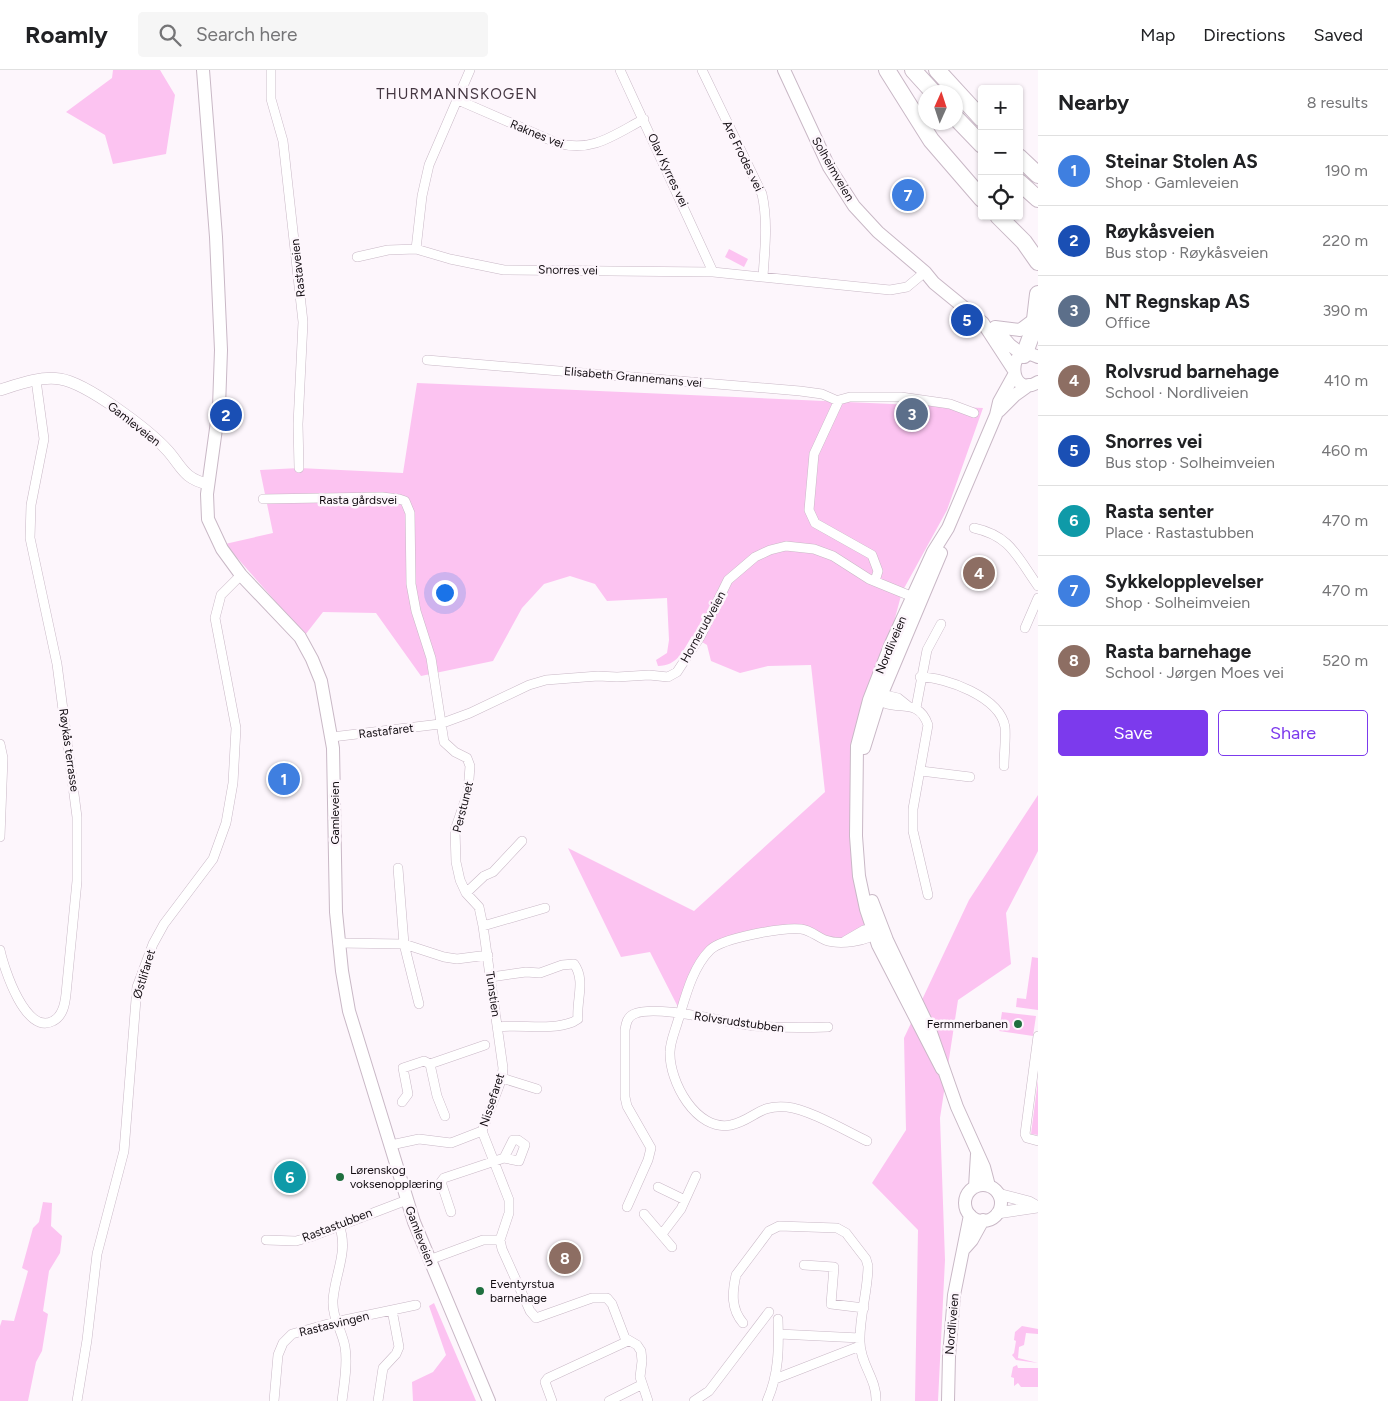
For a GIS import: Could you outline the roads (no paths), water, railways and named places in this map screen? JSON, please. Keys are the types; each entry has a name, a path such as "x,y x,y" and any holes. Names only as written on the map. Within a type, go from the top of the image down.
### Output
{"highway":[{"path":"887,70 931,140 978,195"},
{"path":"913,70 927,85"},
{"path":"937,70 951,85"},
{"path":"951,70 957,85"},
{"path":"963,98 978,115"},
{"path":"963,125 978,141"},
{"path":"1023,161 1038,175"},
{"path":"1023,186 1038,199"},
{"path":"1002,220 1024,242 1038,262"},
{"path":"1028,356 1036,318 1038,294"}],"main road":[{"path":"203,70 216,237 221,350 219,407 208,484"},
{"name":"Solheimveien","path":"784,70 829,167 850,199 878,232 983,324 1014,372"},
{"name":"Solheimveien","path":"925,272 938,277 981,313 1010,345 1028,356"},
{"path":"995,327 1020,330 1036,318"},
{"name":"Nordliveien","path":"994,1190 976,1154 942,1069 930,1030 876,931 859,861 855,821 858,740 996,415 999,402 1014,372 1015,362 1028,356"},
{"name":"Nordliveien","path":"1014,372 1018,381 1034,385"},
{"name":"Nordliveien","path":"996,415 1015,395 1034,385"},
{"name":"Gamleveien","path":"208,484 206,507 210,525 222,549 241,575 290,624 308,650 324,692 332,737 338,943 353,1027 391,1145 406,1200 429,1260 489,1401"},
{"name":"Nordliveien","path":"975,1187 976,1154"},
{"path":"975,1187 994,1190 1001,1204 997,1213 991,1218 982,1220 970,1215 966,1208 969,1192 975,1187"},
{"name":"Nordliveien","path":"948,1401 952,1313 957,1274 970,1215"},
{"name":"Nordliveien","path":"964,1249 972,1240 982,1220"}],"street":[{"name":"Rastaveien","path":"271,70 271,99 283,141 303,322 298,424 299,468"},
{"path":"416,249 422,196 429,165 470,70"},
{"name":"Olav Kyrres vei","path":"620,70 644,119 712,272"},
{"name":"Are Frodes vei","path":"702,70 762,194 766,224 763,276"},
{"name":"Raknes vei","path":"458,100 557,143 571,147 596,144 644,119"},
{"name":"Snorres vei","path":"357,257 388,250 416,249 450,259 504,270 712,272 898,290 907,287 925,272"},
{"name":"Elisabeth Grannemans vei","path":"427,360 800,391 822,394 838,401 850,397 901,397 950,404 974,413"},
{"name":"Gamleveien","path":"0,390 36,380 65,380 92,392 154,438 188,477 208,484"},
{"name":"Røykås terrasse","path":"0,950 16,993 27,1015 33,1020 44,1023 57,1018 62,1010 66,994 77,880 77,827 74,789 57,664 30,538 30,514 44,440 36,380"},
{"path":"838,401 814,454 810,514 815,523 872,555 878,571 876,581"},
{"name":"Rasta gårdsvei","path":"263,499 399,498 405,502 410,513 411,584 416,611 431,658 440,724"},
{"path":"974,528 993,534 1008,544 1038,586"},
{"name":"Hornerudveien","path":"440,724 546,680 598,676 649,675 668,677 673,675 678,672 700,637 728,580 755,557 770,550 786,546 814,549 833,556 876,581 917,598"},
{"name":"Østlifaret","path":"77,1401 87,1340 97,1254 124,1151 137,987 152,944 164,924 212,859 226,823 233,783 236,728 215,618 216,607 221,596 241,575"},
{"path":"1026,628 1038,598"},
{"path":"912,707 927,650 941,624"},
{"path":"920,677 934,677 951,681 993,707 1005,727 1004,766"},
{"path":"877,696 912,707 925,714 928,725 913,809 913,831 928,895"},
{"name":"Rastafaret","path":"332,737 440,724"},
{"name":"Perstunet","path":"440,724 444,742 455,752 467,758 470,766 468,792 455,830 456,862 460,880 466,893 479,907 488,955"},
{"path":"0,744 3,758 0,837"},
{"path":"921,771 970,777"},
{"path":"466,893 484,876 493,872 522,841"},
{"path":"398,868 404,944 419,1004"},
{"path":"483,926 545,908"},
{"path":"867,1140 790,1107 771,1106 730,1125 715,1125 700,1116 679,1088 671,1069 670,1051 691,982 703,959 717,945 746,936 800,929 812,932 829,941 845,941 876,931"},
{"path":"338,943 404,944 444,958 457,959 488,955"},
{"name":"Tunstien","path":"488,955 498,1030"},
{"path":"491,977 526,972 540,973 562,965 574,964 580,988 576,1005 578,1019 573,1022 535,1028 514,1025 498,1030"},
{"name":"Rolvsrudstubben","path":"627,1207 652,1148 627,1106 625,1097 626,1022 632,1015 641,1012 681,1014 754,1026 794,1029 828,1027"},
{"name":"Nissefaret","path":"391,1145 419,1139 451,1143 482,1131 502,1078 498,1030"},
{"path":"1038,1036 1025,1134 1027,1138 1038,1141"},
{"path":"402,1102 408,1094 403,1068 424,1061 430,1064 485,1045"},
{"path":"430,1064 437,1096 445,1116"},
{"path":"502,1078 537,1089"},
{"path":"482,1131 510,1200 509,1214 500,1240 502,1249 534,1316 540,1318 592,1298 607,1298 612,1304 621,1330 628,1341 637,1345 641,1351 641,1385 648,1401"},
{"path":"451,1212 441,1182 444,1178 504,1158"},
{"path":"662,1234 685,1200 696,1176"},
{"path":"658,1187 685,1200"},
{"path":"994,1190 1038,1207"},
{"name":"Rastastubben","path":"266,1240 296,1241 406,1200"},
{"path":"997,1213 1038,1207"},
{"path":"644,1214 672,1247"},
{"path":"339,1225 344,1247 333,1299 335,1322 345,1346 342,1401"},
{"path":"743,1323 734,1310 733,1298 736,1275 768,1231 779,1226 833,1227 846,1233 866,1259 868,1266 860,1342 865,1364 873,1380 876,1401"},
{"path":"429,1260 483,1240 500,1240"},
{"path":"804,1265 834,1267 831,1304 864,1308"},
{"name":"Rastasvingen","path":"274,1401 278,1355 284,1343 292,1334 335,1322 416,1305"},
{"path":"378,1401 383,1368 399,1348 392,1310"},
{"path":"694,1401 709,1391 769,1312"},
{"path":"767,1401 776,1379 778,1319"},
{"path":"778,1334 860,1342"},
{"path":"552,1401 545,1382 548,1378 628,1341"},
{"path":"776,1379 860,1342"},
{"path":"609,1401 641,1385"}],"place":[{"name":"Sykkelopplevelser","path":"908,195"},
{"name":"Snorres vei","path":"967,320"},
{"name":"NT Regnskap AS","path":"912,414"},
{"name":"Røykåsveien","path":"226,415"},
{"name":"Rolvsrud barnehage","path":"979,573"},
{"name":"Steinar Stolen AS","path":"284,779"},
{"name":"Fermmerbanen","path":"1018,1024"},
{"name":"Rasta senter","path":"290,1177"},
{"name":"Lørenskog voksenopplæring","path":"340,1177"},
{"name":"Rasta barnehage","path":"565,1258"},
{"name":"Eventyrstua barnehage","path":"480,1291"}],"district":[{"name":"THURMANNSKOGEN","path":"457,94"}]}
